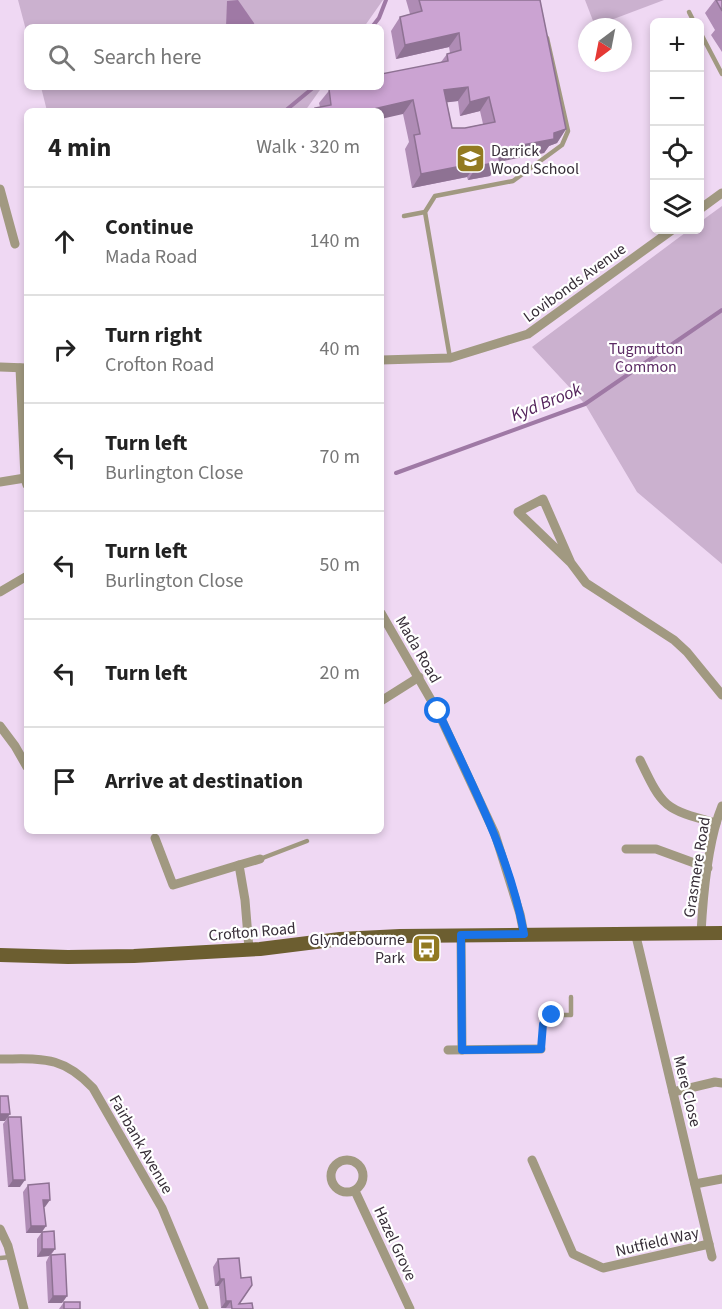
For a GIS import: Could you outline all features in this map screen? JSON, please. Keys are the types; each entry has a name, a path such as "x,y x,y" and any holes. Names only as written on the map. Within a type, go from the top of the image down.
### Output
{"main road":[{"name":"Crofton Road","path":"0,955 134,956 249,949 340,939 461,935 722,933"}],"street":[{"path":"0,189 15,244"},
{"path":"704,206 722,193"},
{"name":"Lovibonds Avenue","path":"384,360 450,358 528,334 666,234"},
{"path":"0,367 23,368 24,406"},
{"path":"0,482 24,482"},
{"path":"572,563 518,512 543,499 572,563 586,583 674,640 687,652 722,695"},
{"path":"0,592 24,578"},
{"name":"Mada Road","path":"384,618 438,711 495,834 524,934"},
{"path":"384,698 419,677"},
{"path":"0,726 24,762"},
{"path":"640,760 656,792 669,808 716,824"},
{"name":"Grasmere Road","path":"701,933 708,868 716,824 722,806"},
{"path":"155,838 173,885 260,859"},
{"path":"626,849 656,849 708,868"},
{"path":"239,865 245,900 249,949"},
{"name":"Mere Close","path":"635,932 712,1257"},
{"path":"461,935 462,1050"},
{"path":"448,1050 541,1049"},
{"name":"Fairbank Avenue","path":"0,1059 47,1059 63,1064 80,1074 93,1088 162,1208 204,1309"},
{"path":"673,1092 715,1082 722,1083"},
{"name":"Nutfield Way","path":"532,1160 573,1254 603,1268 710,1244"},
{"path":"695,1184 722,1179"},
{"name":"Hazel Grove","path":"355,1191 410,1309"},
{"path":"0,1229 11,1257 24,1309"}],"lane":[{"path":"688,12 692,18"},
{"path":"450,358 425,212 435,196 513,181 562,145 568,131 545,28"},
{"path":"704,41 722,74"},
{"path":"404,216 425,212"},
{"path":"260,859 307,841"},
{"path":"541,1049 543,1024 552,1015 571,1015 571,997"},
{"path":"0,1258 11,1257"}],"green space":[{"path":"18,0 383,0 366,24 24,24"},
{"path":"585,0 664,0 616,18 592,18"},
{"path":"42,90 320,90 307,108 46,108"},
{"name":"Tugmutton Common","path":"722,206 722,564 637,492 585,404 532,347 684,234 704,234 704,219"}],"shaded area":[{"path":"238,0 254,24 226,24 227,1"}],"building":[{"name":"Darrick Wood School","path":"419,0 540,0 566,129 554,133 554,139 497,150 500,162 477,166 477,163 421,174 414,135 420,134 413,100 378,108 315,108 331,105 329,90 384,90 384,73 448,61 447,54 461,50 459,33 405,45 400,17 422,11","holes":["468,87 470,102 489,97 495,122 452,128 444,90"]},
{"path":"716,0 722,0 722,11"},
{"path":"0,1096 8,1096 10,1114 0,1114"},
{"path":"8,1117 21,1117 25,1180 13,1180"},
{"path":"49,1183 50,1200 43,1200 46,1226 31,1226 28,1185"},
{"path":"54,1231 55,1249 42,1249 42,1232"},
{"path":"65,1254 67,1296 53,1296 51,1255"},
{"path":"239,1258 241,1278 251,1277 252,1285 239,1304 252,1303 253,1309 232,1309 231,1301 226,1301 224,1279 220,1279 218,1259"},
{"path":"64,1302 80,1302 80,1309 64,1309"}],"waterway":[{"path":"374,24 386,0"},
{"path":"289,108 310,90"},
{"name":"Kyd Brook","path":"396,473 585,404 722,310"}],"place":[{"name":"Darrick Wood School","path":"470,159"},
{"name":"Glyndebourne Park","path":"426,948"}],"route":[{"path":"438,711 495,834 524,934 461,935 462,1050 541,1049 543,1024 552,1015"}]}
